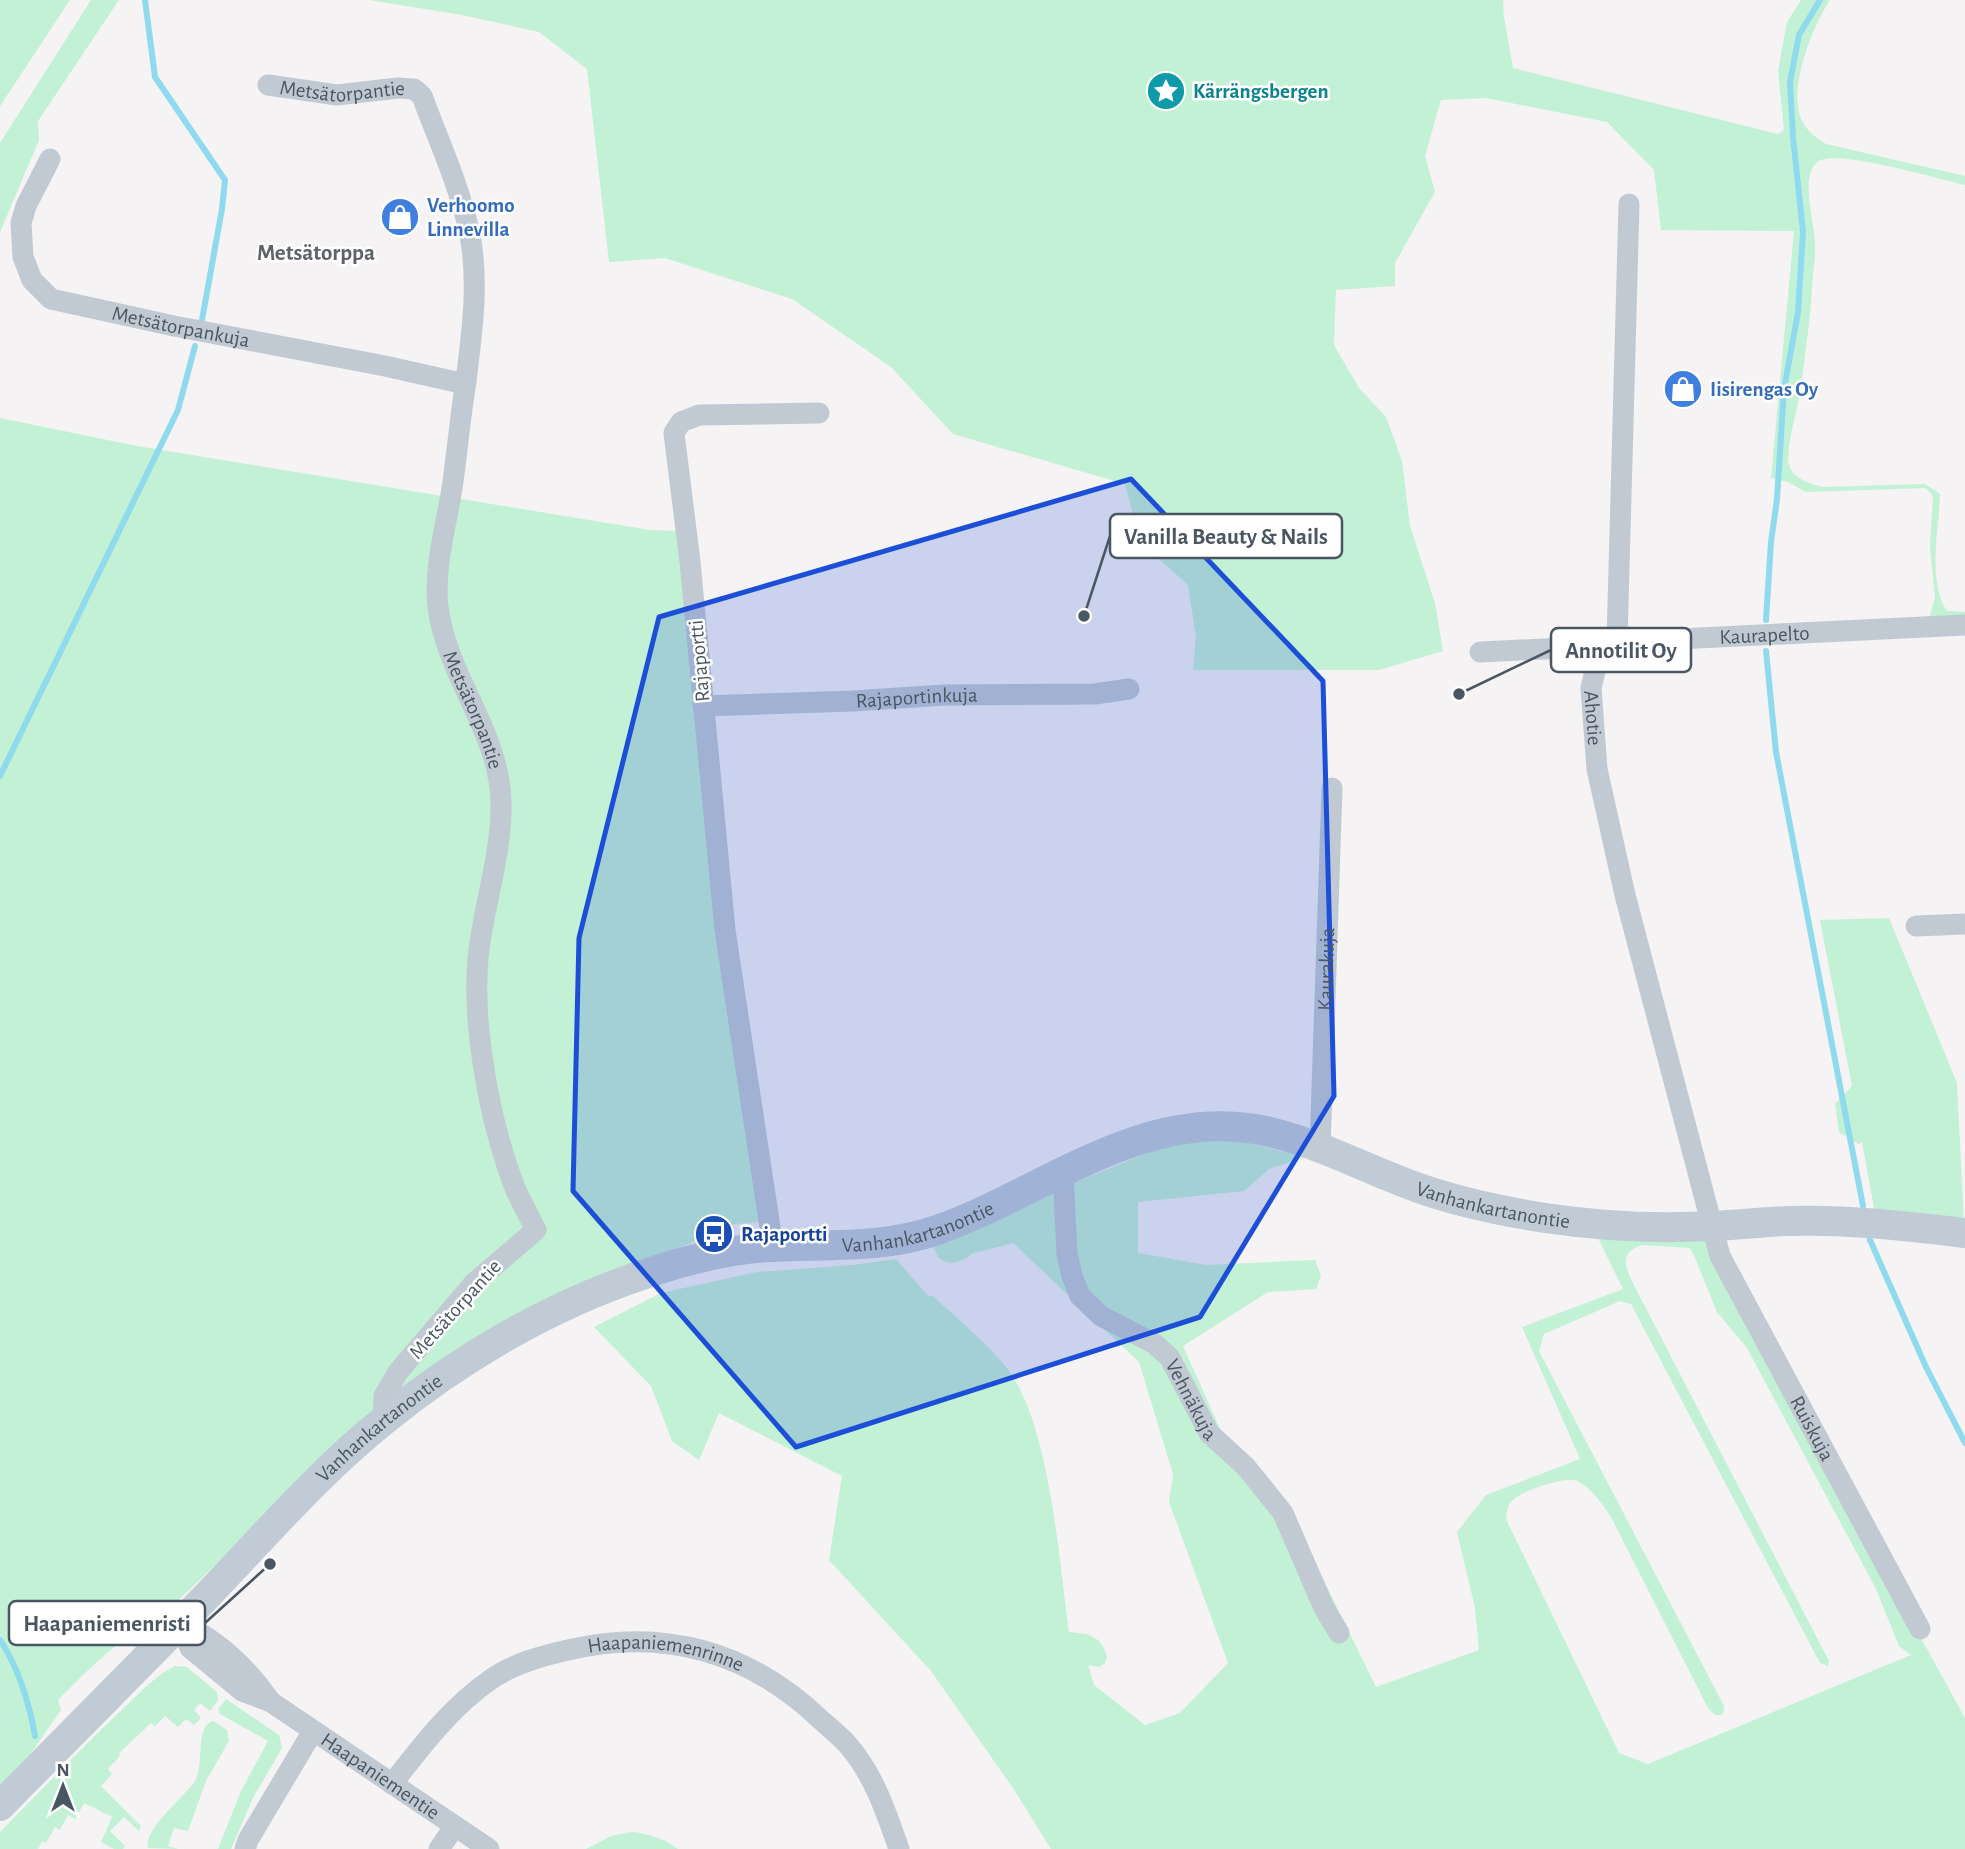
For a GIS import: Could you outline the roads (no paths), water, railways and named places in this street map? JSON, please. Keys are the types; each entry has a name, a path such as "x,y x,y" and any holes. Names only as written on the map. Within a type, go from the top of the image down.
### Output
{"street":[{"name":"Metsätorpantie","path":"268,85 337,95 398,88 414,89 422,96 463,207 470,237 475,293 450,509 438,576 438,605 451,658 481,719 499,777 501,831 482,926 478,961 480,1032 502,1149 516,1190 536,1230 474,1283 398,1372 384,1396 383,1421"},
{"name":"Metsätorpankuja","path":"50,159 26,206 21,223 23,257 32,280 51,299 465,384"},
{"path":"1617,642 1629,204"},
{"name":"Rajaportti","path":"773,1247 729,964 690,562 674,433 681,422 699,415 819,413"},
{"name":"Kaurapelto","path":"1480,652 1564,648 1617,642 1965,625"},
{"name":"Ahotie","path":"1617,642 1600,660 1591,688 1597,769 1625,895 1711,1226"},
{"path":"1564,648 1579,664 1591,688"},
{"name":"Rajaportinkuja","path":"703,706 944,695 1095,694 1129,689"},
{"name":"Kaurakuja","path":"1320,1149 1332,788"},
{"path":"1916,926 1965,924"},
{"name":"Vanhankartanontie","path":"0,1806 326,1473 383,1421 446,1375 508,1336 571,1303 635,1277 677,1264 716,1253 773,1247 890,1242 931,1233 983,1213 1102,1154 1161,1134 1204,1127 1254,1129 1320,1149 1418,1188 1486,1207 1547,1218 1622,1226 1841,1221 1965,1233"},
{"name":"Vehnäkuja","path":"1063,1173 1067,1254 1080,1296 1101,1316 1137,1333 1155,1344 1170,1358 1209,1433 1246,1467 1283,1513 1324,1608 1339,1633"},
{"name":"Ruiskuja","path":"1711,1226 1720,1256 1920,1629"},
{"name":"Haapaniementie","path":"181,1623 190,1648 242,1691 271,1702 489,1849"},
{"name":"Haapaniemenrinne","path":"392,1784 452,1711 491,1679 508,1670 542,1656 588,1645 629,1640 675,1643 718,1655 760,1673 800,1699 849,1745 879,1792 899,1849"},
{"path":"245,1849 247,1840 285,1774 313,1731"},
{"path":"439,1849 455,1826"}],"waterway":[{"path":"145,0 155,77 225,180 202,320"},
{"path":"1766,620 1784,389 1798,312 1803,232 1790,82 1799,35 1820,0"},
{"path":"0,776 178,410 195,346"},
{"path":"1766,651 1776,752 1863,1206"},
{"path":"1870,1240 1926,1367 1965,1443"},
{"path":"0,1640 13,1662 22,1686 35,1736"}],"place":[{"name":"Kärrängsbergen","path":"1166,91"},
{"name":"Verhoomo Linnevilla","path":"400,217"},
{"name":"Iisirengas Oy","path":"1683,389"},
{"name":"Vanilla Beauty & Nails","path":"1084,616"},
{"name":"Annotilit Oy","path":"1459,694"},
{"name":"Rajaportti","path":"714,1234"},
{"name":"Haapaniemenristi","path":"270,1564"}],"district":[{"name":"Metsätorppa","path":"316,252"}]}
